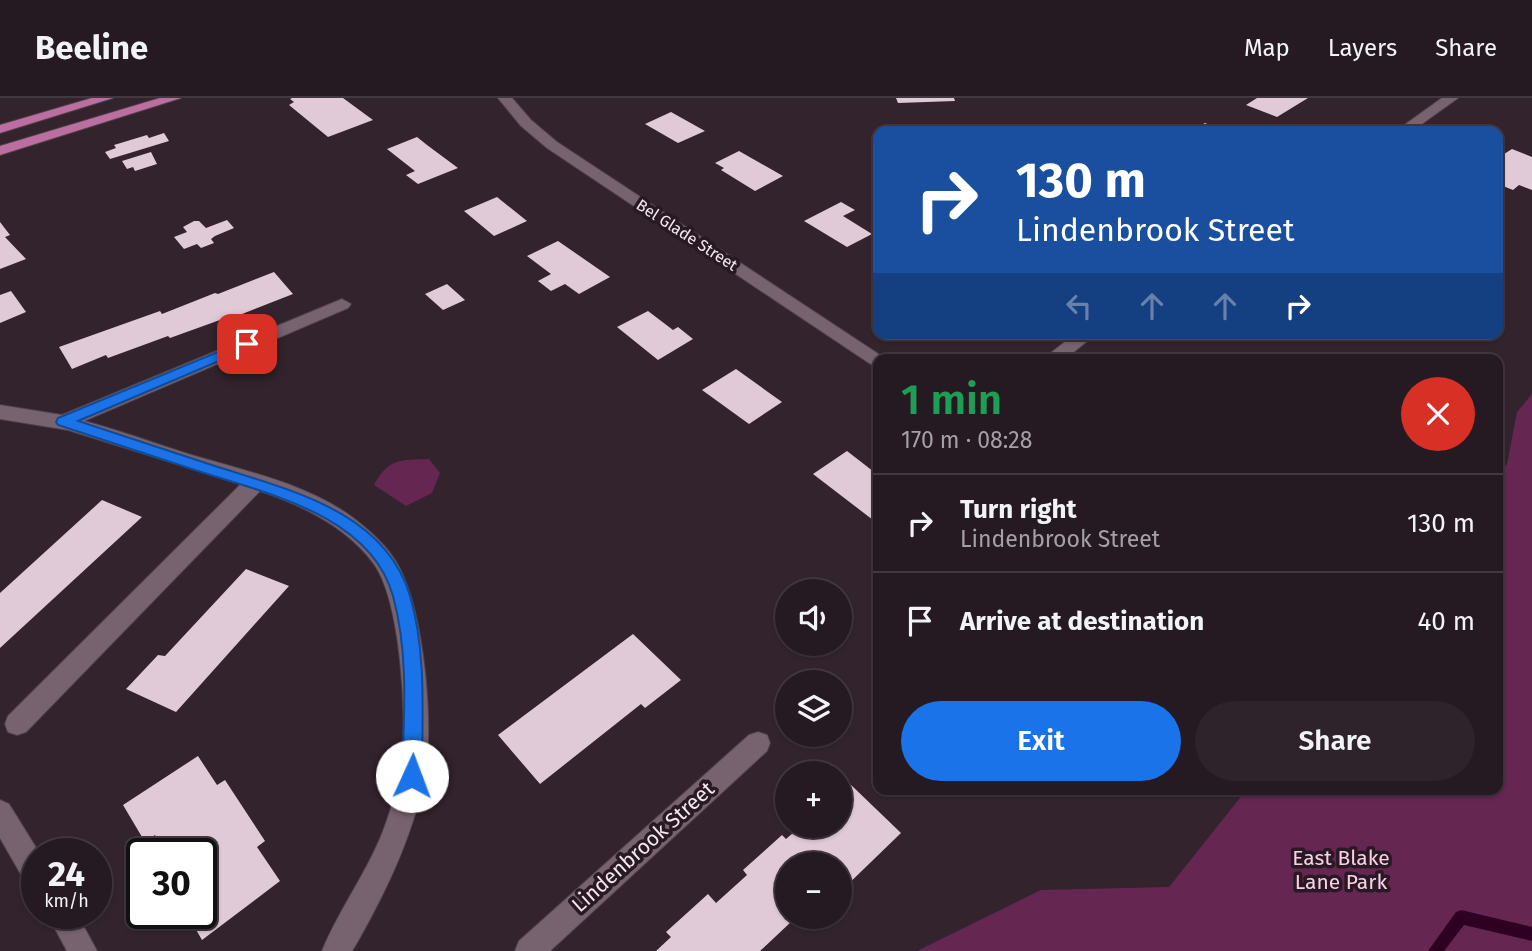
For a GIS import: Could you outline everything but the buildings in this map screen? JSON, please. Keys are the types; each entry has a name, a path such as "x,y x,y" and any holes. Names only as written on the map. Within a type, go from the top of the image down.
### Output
{"main road":[{"path":"0,129 106,98"},
{"path":"0,151 174,98"}],"street":[{"name":"Bel Glade Street","path":"505,98 526,123 552,145 873,357"},
{"path":"1410,126 1451,98"},
{"path":"64,422 342,304"},
{"path":"1059,354 1079,340"},
{"path":"0,412 64,422 304,501 344,523 385,562 401,595 414,674 412,776 389,851 358,915 336,951"},
{"path":"17,724 254,484"},
{"name":"Lindenbrook Street","path":"529,951 758,743"},
{"path":"0,813 21,848"},
{"path":"70,929 83,951"}],"green space":[{"name":"East Blake Lane Park","path":"1532,394 1532,951 917,951 1041,890 1169,887 1242,795 1503,795 1503,469 1507,464 1517,412"},
{"path":"429,459 440,473 432,493 406,506 374,485 379,476 396,462"}],"waterway":[{"path":"1435,951 1461,917 1532,934"}],"route":[{"path":"247,344 64,422 304,501 322,509 363,538 385,562 401,595 414,674 412,776"}]}
